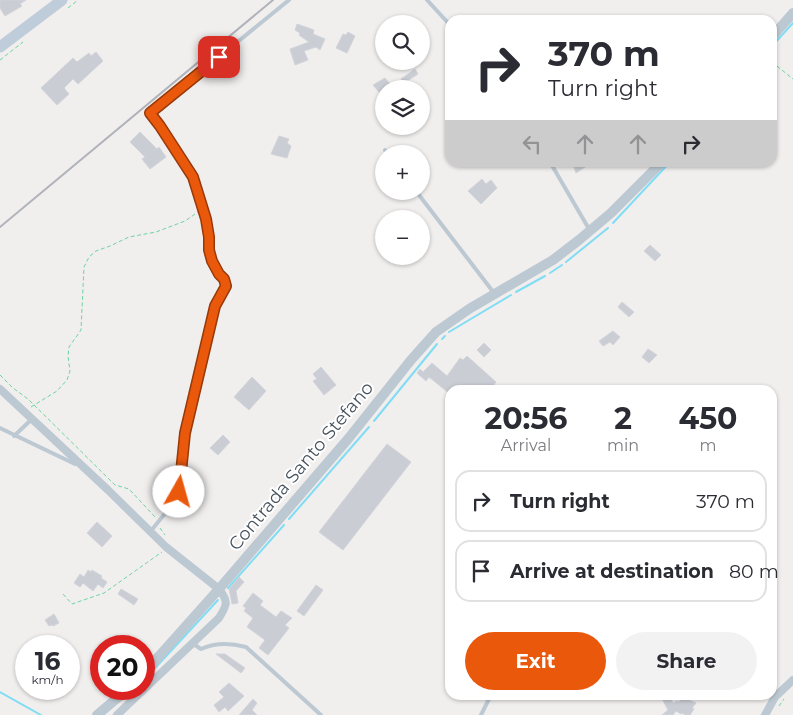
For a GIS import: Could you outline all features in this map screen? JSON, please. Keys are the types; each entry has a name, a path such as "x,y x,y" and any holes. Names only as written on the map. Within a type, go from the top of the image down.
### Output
{"main road":[{"path":"0,47 62,0"}],"street":[{"path":"777,31 793,13"},
{"name":"Contrada Santo Stefano","path":"155,661 348,439 411,360 436,332 470,309 552,260 611,213 657,167"},
{"path":"0,389 166,548 219,589 225,596 225,608 219,618 117,715"},
{"path":"777,695 793,680"},
{"path":"97,715 115,700"},
{"path":"765,715 773,700"}],"lane":[{"path":"149,532 158,523 179,492 185,433 215,306 226,286 224,279 212,261 203,209 193,177 150,113 289,0"},
{"path":"427,0 445,20"},
{"path":"553,167 590,231"},
{"path":"423,200 495,294"},
{"path":"14,436 32,420"},
{"path":"0,428 74,464 78,462"},
{"path":"192,643 201,649 210,645 220,644 236,644 246,647 321,715"},
{"path":"481,715 488,700"}],"path":[{"path":"777,66 793,79"},
{"path":"24,413 57,391 67,380 70,372 69,347 81,330 84,267 89,257 96,250 110,246 129,236 156,232 185,221 203,209"},
{"path":"0,375 34,405 116,485 129,489 156,518 160,528 169,539"},
{"path":"63,594 72,604 104,594 166,548"},
{"path":"778,707 787,696"}],"building":[{"path":"0,0 26,0 20,4 22,6 5,16 0,8"},
{"path":"297,24 314,30 313,34 325,39 320,50 316,47 304,51 308,60 295,65 290,49 309,42 295,30"},
{"path":"348,32 355,36 347,53 336,48 343,34 346,35"},
{"path":"96,52 103,61 78,84 73,79 64,88 69,94 57,105 41,88 73,58 77,62 89,53 91,56"},
{"path":"414,70 418,74 409,80 401,79"},
{"path":"140,132 157,149 159,147 166,157 150,169 142,159 145,157 130,142"},
{"path":"279,136 289,139 287,143 291,146 287,158 271,154"},
{"path":"574,167 585,167 576,173"},
{"path":"482,179 486,184 491,180 497,188 481,204 468,191"},
{"path":"650,245 661,255 655,261 644,251"},
{"path":"622,302 634,312 629,317 618,307"},
{"path":"613,331 620,337 613,345 610,342 603,346 599,341"},
{"path":"484,343 491,350 484,357 477,350"},
{"path":"648,349 657,355 649,363 642,357"},
{"path":"467,356 496,382 494,385 445,385 445,390 429,377 426,381 417,373 420,369 423,372 432,363 447,376 460,358 463,360"},
{"path":"321,367 336,385 324,395 313,381 317,379 313,374"},
{"path":"252,377 266,391 249,410 234,397"},
{"path":"223,435 230,442 218,455 210,448"},
{"path":"387,444 411,462 343,550 319,532"},
{"path":"97,522 112,536 102,547 87,533"},
{"path":"88,570 91,572 92,570 102,576 101,578 107,582 103,588 98,584 93,591 83,583 80,587 74,583 80,574 84,577"},
{"path":"239,577 244,582 236,591 238,603 232,604 229,589"},
{"path":"316,585 323,590 304,616 297,611"},
{"path":"121,589 138,599 134,605 118,594"},
{"path":"253,593 263,601 260,605 276,617 281,611 292,618 285,625 289,628 268,655 259,648 265,640 247,627 253,618 244,611 246,608 243,606"},
{"path":"54,614 59,623 49,626 45,620"},
{"path":"216,654 225,654 245,668 241,673"},
{"path":"229,683 244,696 228,711 225,707 219,712 214,705 224,697 219,692"},
{"path":"253,699 257,703 252,710 257,715 239,715"},
{"path":"663,700 672,700 673,703 680,700 689,700 696,703 690,715 681,714 676,711 673,715 662,715 668,710"}],"waterway":[{"path":"777,41 793,23"},
{"path":"613,223 665,167"},
{"path":"566,262 608,228"},
{"path":"550,273 562,265"},
{"path":"516,292 545,276"},
{"path":"449,332 511,295"},
{"path":"442,339 445,336"},
{"path":"374,421 437,344"},
{"path":"289,519 369,427"},
{"path":"228,588 284,525"},
{"path":"155,668 218,600"},
{"path":"0,692 41,715"}],"railway":[{"path":"0,227 273,0"}],"route":[{"path":"179,492 185,433 215,306 226,286 224,279 212,261 206,219 193,177 150,113 219,57"}]}
